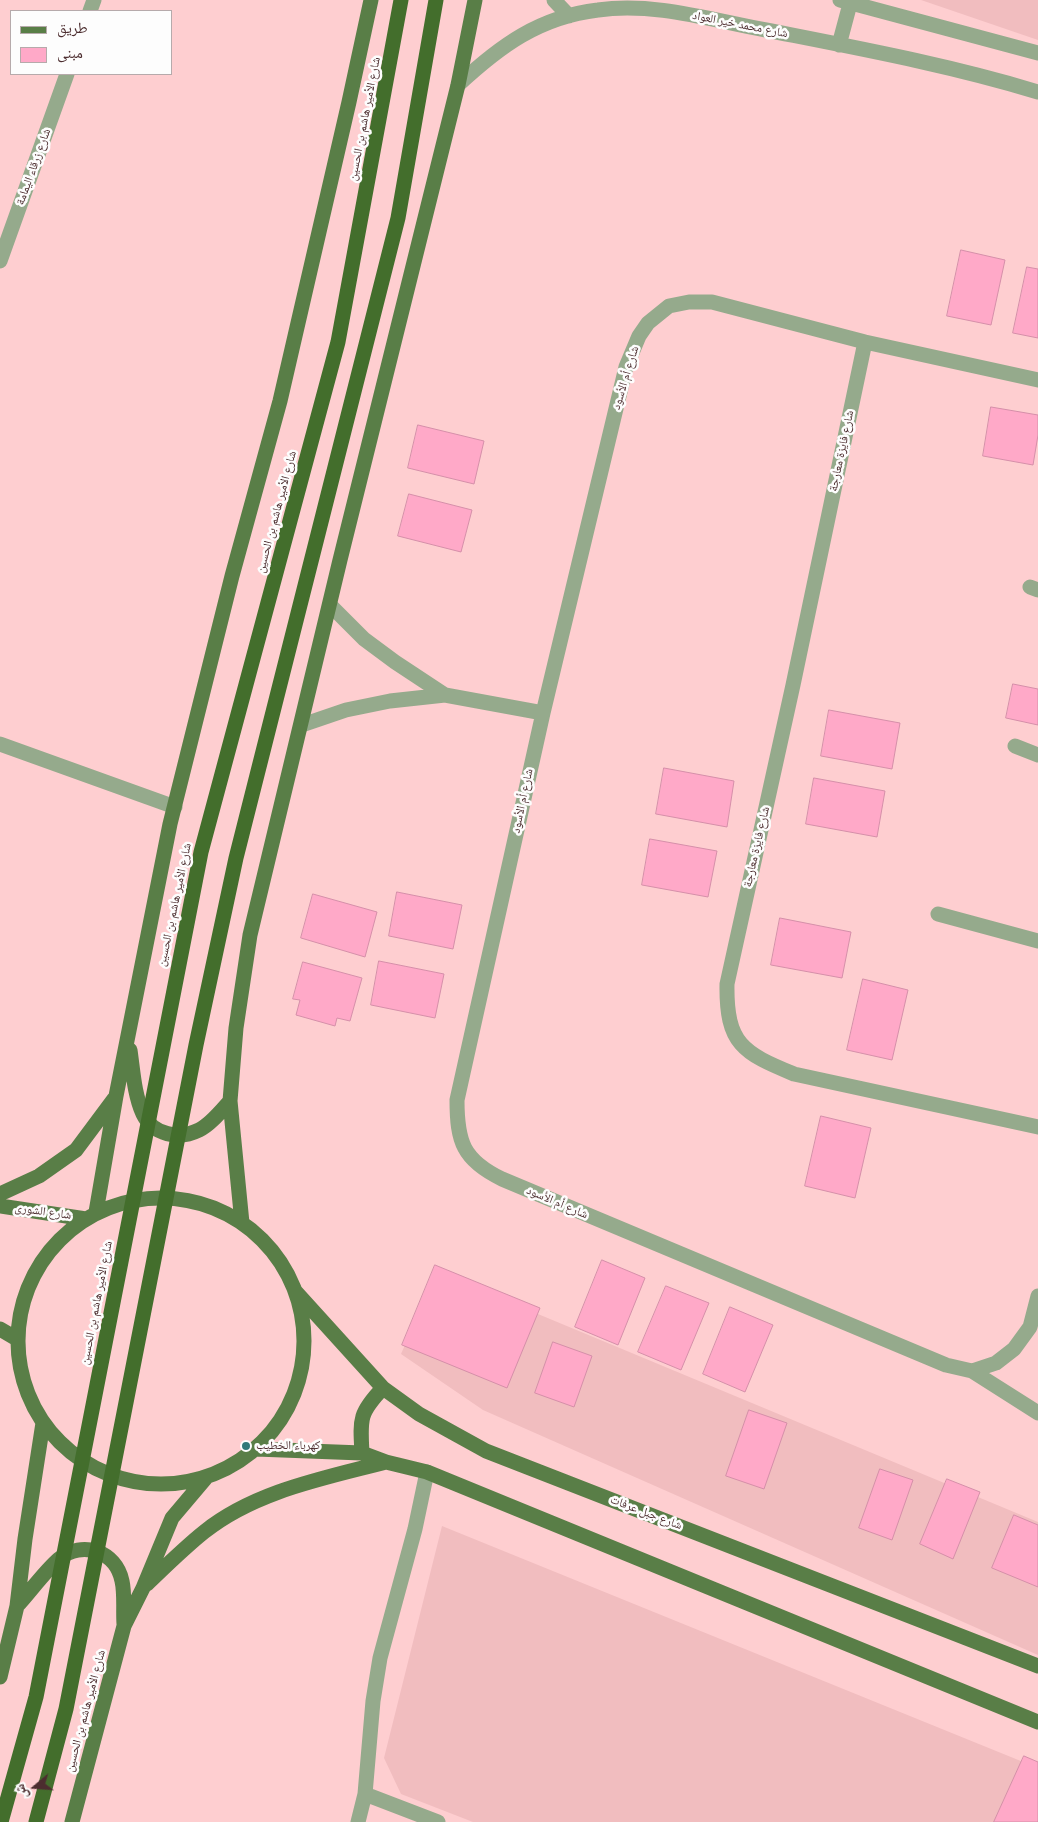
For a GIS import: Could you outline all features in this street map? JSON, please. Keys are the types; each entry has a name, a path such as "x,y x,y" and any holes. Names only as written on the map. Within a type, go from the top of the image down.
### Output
{"highway":[{"name":"شارع الأمير هاشم بن الحسين","path":"1,1822 36,1697 201,852 338,342 402,0"},
{"name":"شارع الأمير هاشم بن الحسين","path":"36,1822 66,1709 194,1055 236,858 398,218 436,0"}],"main road":[{"name":"شارع الأمير هاشم بن الحسين","path":"91,1216 175,807 232,576 280,401 371,0"},
{"path":"242,1223 230,1101 236,1028 250,935 302,725 340,560 458,85 475,0"},
{"path":"128,1041 138,1099 143,1114 151,1126 163,1133 173,1135 188,1134 205,1126 230,1101"},
{"path":"0,1194 39,1176 76,1150 116,1096"},
{"path":"170,1197 208,1205 242,1223 274,1253 296,1292 304,1349 290,1404 256,1449 232,1467 205,1479 144,1484 87,1465 43,1423 24,1383 17,1339 22,1303 36,1270 58,1241 91,1216 132,1200 170,1197"},
{"name":"شارع الشورى","path":"0,1206 91,1216"},
{"name":"شارع جبل عرفات","path":"296,1292 383,1388 419,1414 486,1451 1038,1666"},
{"path":"0,1329 17,1339"},
{"path":"362,1453 362,1415 368,1404 383,1388"},
{"path":"0,1677 17,1606 25,1539 43,1423"},
{"path":"256,1449 362,1453 386,1462 427,1472 1038,1722"},
{"path":"143,1588 205,1531 250,1505 317,1480 386,1462"},
{"name":"شارع الأمير هاشم بن الحسين","path":"72,1822 124,1626 143,1588 172,1518 205,1479"},
{"path":"17,1606 58,1560 71,1552 87,1549 104,1554 116,1567 122,1581 124,1626"}],"street":[{"path":"554,0 569,16"},
{"path":"839,45 848,1 1038,53"},
{"name":"شارع محمد خير العواد","path":"458,85 483,62 531,29 569,16 598,10 643,9 671,12 839,45 996,79 1038,92"},
{"name":"شارع زرقاء اليمامة","path":"0,261 68,75"},
{"name":"شارع أم الأسود","path":"972,1371 946,1365 898,1347 502,1180 484,1170 468,1155 460,1137 457,1121 457,1100 542,713 626,367 638,336 648,323 669,306 689,302 712,302 865,342 1038,380"},
{"name":"شارع فايزة معارجة","path":"865,342 793,685 727,984 726,1010 732,1030 744,1049 767,1063 794,1074 1038,1127"},
{"path":"330,605 364,639 394,662 445,695"},
{"path":"302,725 346,710 390,701 445,695 542,713"},
{"path":"0,744 175,807"},
{"path":"1014,746 1038,755"},
{"path":"938,914 1038,941"},
{"path":"972,1371 996,1363 1014,1348 1030,1327 1038,1296"},
{"path":"972,1371 1038,1412"},
{"path":"358,1822 365,1794 373,1700 380,1658 415,1529 427,1472"},
{"path":"365,1794 438,1822"}],"shaded area":[{"path":"921,0 1038,0 1038,40"},
{"path":"437,1272 1038,1522 1038,1655 483,1410 401,1354"},
{"path":"442,1526 1038,1768 1038,1822 473,1822 401,1794 384,1758"}],"building":[{"path":"961,250 1005,260 991,325 947,316"},
{"path":"1027,267 1038,269 1038,338 1013,333"},
{"path":"991,407 1038,415 1038,435 1033,465 983,456"},
{"path":"418,425 484,441 474,484 408,468"},
{"path":"409,494 472,510 461,552 398,536"},
{"path":"1013,684 1038,689 1038,725 1006,718"},
{"path":"829,710 900,723 892,769 821,756"},
{"path":"664,768 734,781 727,827 656,814"},
{"path":"814,778 885,791 877,837 806,824"},
{"path":"650,839 717,851 708,897 642,885"},
{"path":"397,892 462,905 453,949 389,936"},
{"path":"313,894 377,912 365,957 301,938"},
{"path":"780,918 851,932 842,978 771,965"},
{"path":"379,961 444,974 435,1018 371,1005"},
{"path":"303,962 362,978 350,1021 337,1018 335,1026 296,1015 300,1000 293,999"},
{"path":"863,979 908,990 892,1060 847,1050"},
{"path":"821,1116 871,1128 855,1198 805,1186"},
{"path":"602,1260 645,1278 618,1345 575,1327"},
{"path":"435,1265 540,1308 507,1388 402,1345"},
{"path":"666,1286 709,1303 681,1370 638,1352"},
{"path":"730,1307 773,1325 745,1392 703,1374"},
{"path":"553,1342 592,1356 574,1407 535,1393"},
{"path":"749,1410 787,1423 764,1489 726,1476"},
{"path":"880,1469 913,1480 892,1540 859,1528"},
{"path":"947,1479 980,1492 953,1559 920,1544"},
{"path":"1014,1515 1038,1525 1038,1587 992,1568"},
{"path":"1024,1756 1038,1762 1038,1822 994,1822"}],"place":[{"name":"كهرباء الخطيب","path":"246,1446"}]}
